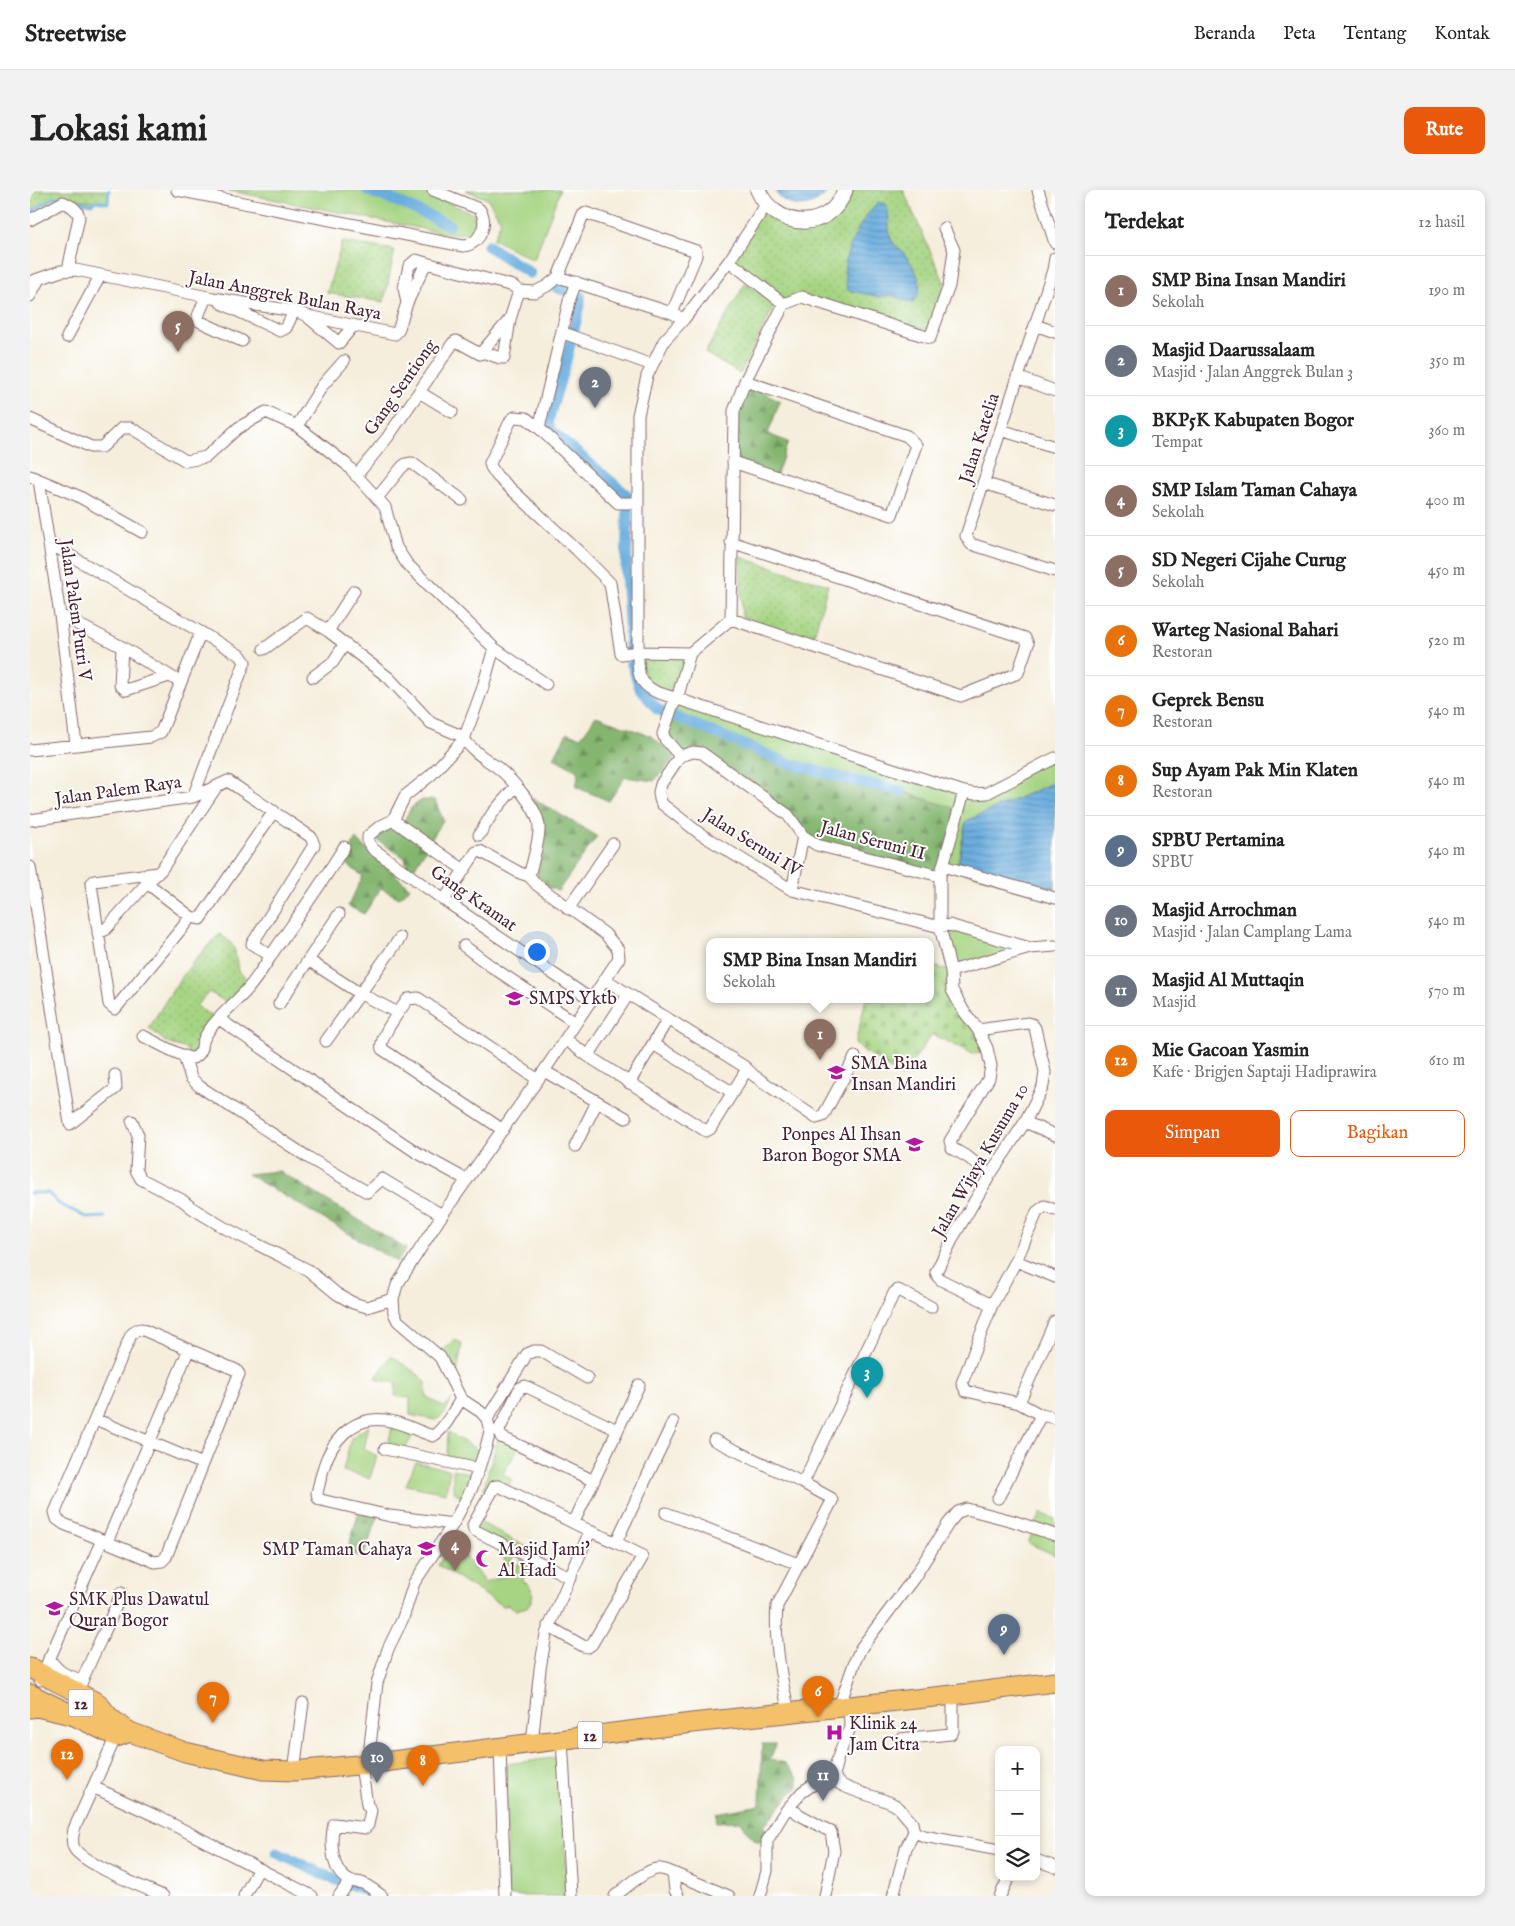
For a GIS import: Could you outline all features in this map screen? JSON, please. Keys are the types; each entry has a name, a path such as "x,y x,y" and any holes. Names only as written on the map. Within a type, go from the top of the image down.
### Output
{"main road":[{"name":"12","path":"37,1676 71,1715"},
{"name":"12","path":"37,1676 120,1728"},
{"path":"37,1676 80,1686 120,1728"},
{"name":"12","path":"30,1708 38,1706 120,1728 185,1752 263,1770 294,1771 365,1765 562,1739 1055,1682"}],"street":[{"path":"177,190 463,246 468,246 475,241 482,231 483,214 479,210 432,190"},
{"path":"758,190 766,205 775,213 796,221 807,221 828,213 836,205 845,190"},
{"path":"1038,190 1055,238 1055,243"},
{"path":"30,220 63,202 79,213 68,270"},
{"path":"766,205 729,261 684,319 664,340 647,376 638,415 632,503 638,672 642,683 656,692 975,794 987,793 1055,758"},
{"path":"510,319 481,353 504,358 510,319 519,291 540,290 558,277 583,214 586,213 626,225 696,251 696,256 672,313"},
{"path":"731,619 734,411 744,381 784,304 802,297 930,338 949,286 954,250 944,228"},
{"path":"729,261 784,304"},
{"name":"Jalan Anggrek Bulan Raya","path":"34,280 68,270 209,298 294,311 308,316 395,334 398,331 407,303 426,263 513,286 519,291"},
{"name":"Jalan Katelia","path":"1054,266 966,536 971,544 1055,571"},
{"path":"66,338 100,276"},
{"path":"558,277 575,285 672,313 684,319"},
{"path":"30,296 34,280"},
{"path":"539,428 569,334 569,301 575,285"},
{"path":"242,341 199,321 198,316 209,298 280,331 286,328 294,311"},
{"path":"308,316 337,343 341,342 353,326"},
{"path":"1035,325 1055,332"},
{"path":"569,334 652,365"},
{"name":"Gang Sentiong","path":"356,476 387,438 456,341 481,353"},
{"path":"296,426 322,386 344,360"},
{"path":"1017,377 1055,391"},
{"path":"733,462 892,515 916,444 907,436 744,381"},
{"path":"419,392 452,412"},
{"path":"30,419 91,447 102,447 122,428 131,428 186,461 206,457 238,428 266,412 296,426 346,464 385,507 396,547 407,564 494,648 546,684"},
{"path":"632,503 618,503 526,418 515,417 511,420 490,463 496,476 610,583 620,651 623,654 638,652 690,653"},
{"path":"1001,430 1055,447"},
{"path":"377,498 402,467 406,464 412,464 462,500"},
{"path":"34,478 78,496 142,532"},
{"name":"Jalan Palem Putri V","path":"34,478 49,542 76,744"},
{"path":"983,483 1055,505"},
{"path":"49,542 241,656 245,662 193,797"},
{"path":"731,542 1025,638 1028,644 1018,673 961,696 731,619"},
{"path":"328,631 354,591"},
{"path":"60,615 122,647 180,682"},
{"path":"264,649 308,618 389,678 431,723 464,738 468,746 501,770 537,816 540,828 529,876"},
{"path":"680,756 663,734 671,709 678,699 690,653 731,619"},
{"path":"30,750 151,737 160,732 201,632"},
{"path":"313,677 333,662 344,645"},
{"path":"122,647 120,685 122,688 130,689 169,676"},
{"path":"464,870 393,820 405,796 431,775 464,738 482,690 494,648"},
{"name":"Jalan Seruni II","path":"680,756 693,752 702,753 788,815 803,836 818,845 942,871 1055,898"},
{"name":"Jalan Seruni IV","path":"680,756 662,784 659,792 662,804 699,833 792,890 940,927 950,925 1030,948"},
{"path":"98,934 105,930 158,873 218,784 228,781 312,837 314,845 252,944 271,956"},
{"name":"Jalan Palem Raya","path":"30,820 193,797 218,784"},
{"path":"479,835 492,814 515,787"},
{"path":"964,792 942,871 940,927 951,971 952,990 963,1010 978,1030 987,1048 991,1066 989,1078 950,1141 952,1148 990,1174"},
{"path":"147,883 191,917 200,919 274,811"},
{"name":"Gang Kramat","path":"393,820 372,831 368,836 368,842 374,849 444,900 592,1000"},
{"path":"792,890 803,836"},
{"path":"568,909 613,844"},
{"path":"143,1036 184,1056 192,1058 197,1056 202,1048 202,1043 218,1019 247,991 321,885 344,847"},
{"path":"349,1883 337,1869 333,1826 337,1824 367,1828 371,1810 367,1804 365,1765 377,1683 388,1649 403,1618 414,1583 453,1524 479,1469 490,1431 488,1419 461,1398 440,1357 398,1321 394,1314 392,1299 397,1285 442,1215 503,1130 606,980 619,958 618,949 605,934 568,909 537,885 529,876 480,852 476,852 444,900"},
{"path":"30,867 70,1124 116,1088 115,1075"},
{"path":"158,873 94,881 90,888 109,1004 115,1009 191,917"},
{"path":"279,1004 339,914"},
{"path":"326,1041 400,938"},
{"path":"464,946 576,1023"},
{"path":"951,971 1030,948 1055,946"},
{"path":"308,960 359,994 398,1012"},
{"path":"606,980 745,1067 753,1075 816,1118 822,1116 855,1057"},
{"path":"503,1130 382,1049 381,1042 398,1012 408,999 418,998 540,1075 626,1118"},
{"path":"588,1056 626,998"},
{"path":"218,1019 416,1152 467,1180"},
{"path":"629,1083 665,1024"},
{"name":"Jalan Wijaya Kusuma 10","path":"978,1030 1032,1024 1035,1028 1045,1072 1045,1081 1025,1122 990,1174 936,1272 941,1280 992,1305"},
{"path":"565,1039 629,1083 706,1131 710,1129 744,1074"},
{"path":"653,1044 732,1092"},
{"path":"184,1056 191,1078 199,1086 309,1158 367,1192 382,1179 442,1215"},
{"path":"575,1146 597,1102"},
{"path":"132,1121 138,1135 136,1170 141,1178 182,1200 223,1227 308,1270 337,1294 353,1303 367,1307 392,1299"},
{"path":"1025,1122 1055,1136"},
{"path":"1055,1210 1045,1206 1037,1212 1016,1261 992,1305 962,1383 966,1391 1019,1403 1041,1415 1055,1418"},
{"path":"1016,1261 1055,1276"},
{"path":"803,1482 894,1293 898,1290 931,1307"},
{"path":"1019,1403 1055,1321"},
{"path":"141,1329 238,1372 237,1379 166,1557 159,1562 104,1541 64,1524 57,1519 55,1512 95,1419 131,1335 136,1330 141,1329"},
{"path":"37,1676 104,1541 189,1349"},
{"path":"488,1419 527,1354 534,1351 541,1351 587,1378"},
{"path":"574,1522 639,1385"},
{"path":"594,1481 501,1437 499,1430 520,1388 525,1386 618,1430"},
{"path":"453,1524 390,1516 321,1500 318,1498 317,1493 331,1447 341,1435 357,1423 363,1420 385,1420 433,1436 447,1420 461,1398"},
{"path":"998,1498 1041,1415"},
{"path":"95,1419 203,1464"},
{"path":"616,1542 673,1422"},
{"path":"714,1440 803,1482 831,1498 832,1501 777,1606 776,1625 779,1670 789,1712"},
{"path":"385,1449 479,1469"},
{"path":"548,1626 584,1646 588,1647 592,1644 642,1558 641,1555 499,1486 495,1486 472,1525 474,1530 571,1578"},
{"path":"893,1896 906,1848 914,1832 912,1823 899,1808 842,1785 835,1780 834,1775 835,1764 850,1726 844,1707 855,1661 861,1648 913,1579 948,1524 958,1512 967,1509 1013,1520 1055,1535"},
{"path":"666,1513 798,1564"},
{"path":"532,1743 540,1669 548,1626 571,1578 590,1531"},
{"path":"80,1686 112,1618 121,1593"},
{"path":"900,1739 951,1734 953,1731 953,1695"},
{"path":"294,1771 303,1703"},
{"path":"120,1728 74,1829 73,1846 77,1852 90,1862 163,1896"},
{"path":"562,1739 571,1896"},
{"path":"500,1747 505,1896"},
{"path":"760,1896 767,1871 767,1841 789,1807 802,1792 817,1782 834,1775"},
{"path":"93,1787 160,1818 258,1870 312,1896"},
{"path":"789,1807 831,1832 834,1851 825,1896"},
{"path":"914,1832 924,1836 995,1849"},
{"path":"1040,1861 1055,1867"},
{"path":"615,1896 653,1869 660,1868 729,1896"},
{"path":"244,1896 258,1870"},
{"path":"673,1873 675,1890 678,1896"},
{"path":"1000,1896 1007,1881"},
{"path":"339,1896 349,1883 361,1882 382,1896"}],"green space":[{"path":"30,190 109,190 108,203 55,197 30,212"},
{"path":"226,190 419,190 474,214 474,226 467,234 438,232"},
{"path":"465,190 560,190 534,260 493,239 501,221 488,199"},
{"path":"851,190 903,190 945,284 928,330 802,295 784,304 729,261 766,205 796,225 816,226 833,219 840,213 846,206"},
{"path":"342,242 395,250 384,302 327,293"},
{"path":"745,284 776,302 740,374 705,353"},
{"path":"745,381 780,401 768,434 788,442 776,477 733,462 732,447"},
{"path":"740,557 828,585 812,642 742,617"},
{"path":"638,652 690,653 677,699 648,688"},
{"path":"677,699 975,794 1055,758 1055,782 966,821 958,863 1055,888 1055,898 943,866 788,763 669,714"},
{"path":"669,714 788,763 901,791 959,810 940,876 817,845 788,815 702,753 680,756 665,739"},
{"path":"596,716 651,736 676,756 654,781 625,777 609,801 576,787 579,772 554,758 567,733 581,737"},
{"path":"532,798 597,836 558,891 548,887 537,878 543,821"},
{"path":"422,800 435,800 443,820 412,872 407,869 405,858 373,837 403,822 411,808"},
{"path":"356,839 410,888 399,898 381,888 364,914 348,906 363,876 342,861"},
{"path":"940,927 1030,948 951,971"},
{"path":"220,934 231,943 235,951 238,971 247,979 247,987 228,1003 209,992 196,1006 216,1019 201,1039 208,1051 202,1059 188,1055 187,1049 167,1043 149,1028 190,966"},
{"path":"934,966 951,971 952,990 987,1050 973,1054 932,1034 902,1078 855,1044 865,1003 934,1003"},
{"path":"279,1171 406,1249 397,1262 247,1174"},
{"path":"455,1339 462,1344 456,1379 441,1353"},
{"path":"391,1356 426,1382 426,1396 443,1407 452,1399 445,1413 436,1420 410,1415 410,1398 395,1396 396,1383 375,1379"},
{"path":"394,1421 417,1429 404,1450 387,1447"},
{"path":"369,1426 364,1449 377,1456 370,1478 343,1471 351,1438"},
{"path":"448,1432 479,1451 474,1464 447,1458"},
{"path":"500,1433 521,1443 503,1474 512,1480 504,1491 490,1496 483,1489"},
{"path":"416,1462 450,1470 446,1493 406,1485"},
{"path":"453,1469 475,1475 463,1498 453,1491"},
{"path":"361,1504 381,1509 363,1557 347,1552"},
{"path":"1041,1513 1055,1519 1055,1555 1028,1543"},
{"path":"482,1523 539,1554 522,1581 529,1586 533,1596 527,1607 516,1610 507,1604 504,1607 438,1565 454,1542 485,1582 509,1575 522,1559 515,1553 508,1566 494,1540 486,1537 476,1540 475,1530"},
{"path":"762,1744 776,1744 770,1760 785,1763 798,1778 798,1788 788,1796 763,1826 769,1832 764,1841 756,1841 748,1833 741,1821 716,1822 717,1813 760,1805"},
{"path":"560,1757 567,1896 507,1896 507,1764"}],"water":[{"path":"774,190 828,190 816,202 801,206 786,202"},
{"path":"878,202 886,204 892,241 907,257 918,276 919,290 912,303 892,295 880,297 847,290 845,275 846,258 852,240 861,223"},
{"path":"1055,782 1055,888 958,864 966,821"}],"waterway":[{"path":"30,213 55,197 92,204 95,201 108,203 109,190"},
{"path":"367,190 449,225"},
{"path":"488,246 530,273"},
{"path":"556,287 580,296 580,305 548,421 550,430 628,496 626,570 631,655"},
{"path":"632,664 640,688 657,709 788,763 901,791"},
{"path":"30,1193 48,1193 59,1204 88,1218 105,1217"},
{"path":"277,1853 331,1878 358,1887 374,1896"}],"place":[{"name":"SD Negeri Cijahe Curug","path":"178,352"},
{"name":"Masjid Daarussalaam","path":"595,408"},
{"name":"SMPS Yktb","path":"515,998"},
{"name":"SMP Bina Insan Mandiri","path":"820,1060"},
{"name":"SMA Bina Insan Mandiri","path":"837,1073"},
{"name":"Ponpes Al Ihsan Baron Bogor SMA","path":"915,1144"},
{"name":"BKP5K Kabupaten Bogor","path":"867,1398"},
{"name":"SMP Taman Cahaya","path":"426,1549"},
{"name":"Masjid Jami' Al Hadi","path":"484,1559"},
{"name":"SMP Islam Taman Cahaya","path":"455,1571"},
{"name":"SMK Plus Dawatul Quran Bogor","path":"55,1609"},
{"name":"SPBU Pertamina","path":"1004,1655"},
{"name":"Warteg Nasional Bahari","path":"818,1717"},
{"name":"Geprek Bensu","path":"213,1723"},
{"name":"Klinik 24 Jam Citra","path":"835,1733"},
{"name":"Mie Gacoan Yasmin","path":"67,1780"},
{"name":"Masjid Arrochman","path":"377,1783"},
{"name":"Sup Ayam Pak Min Klaten","path":"423,1786"},
{"name":"Masjid Al Muttaqin","path":"823,1801"}]}
